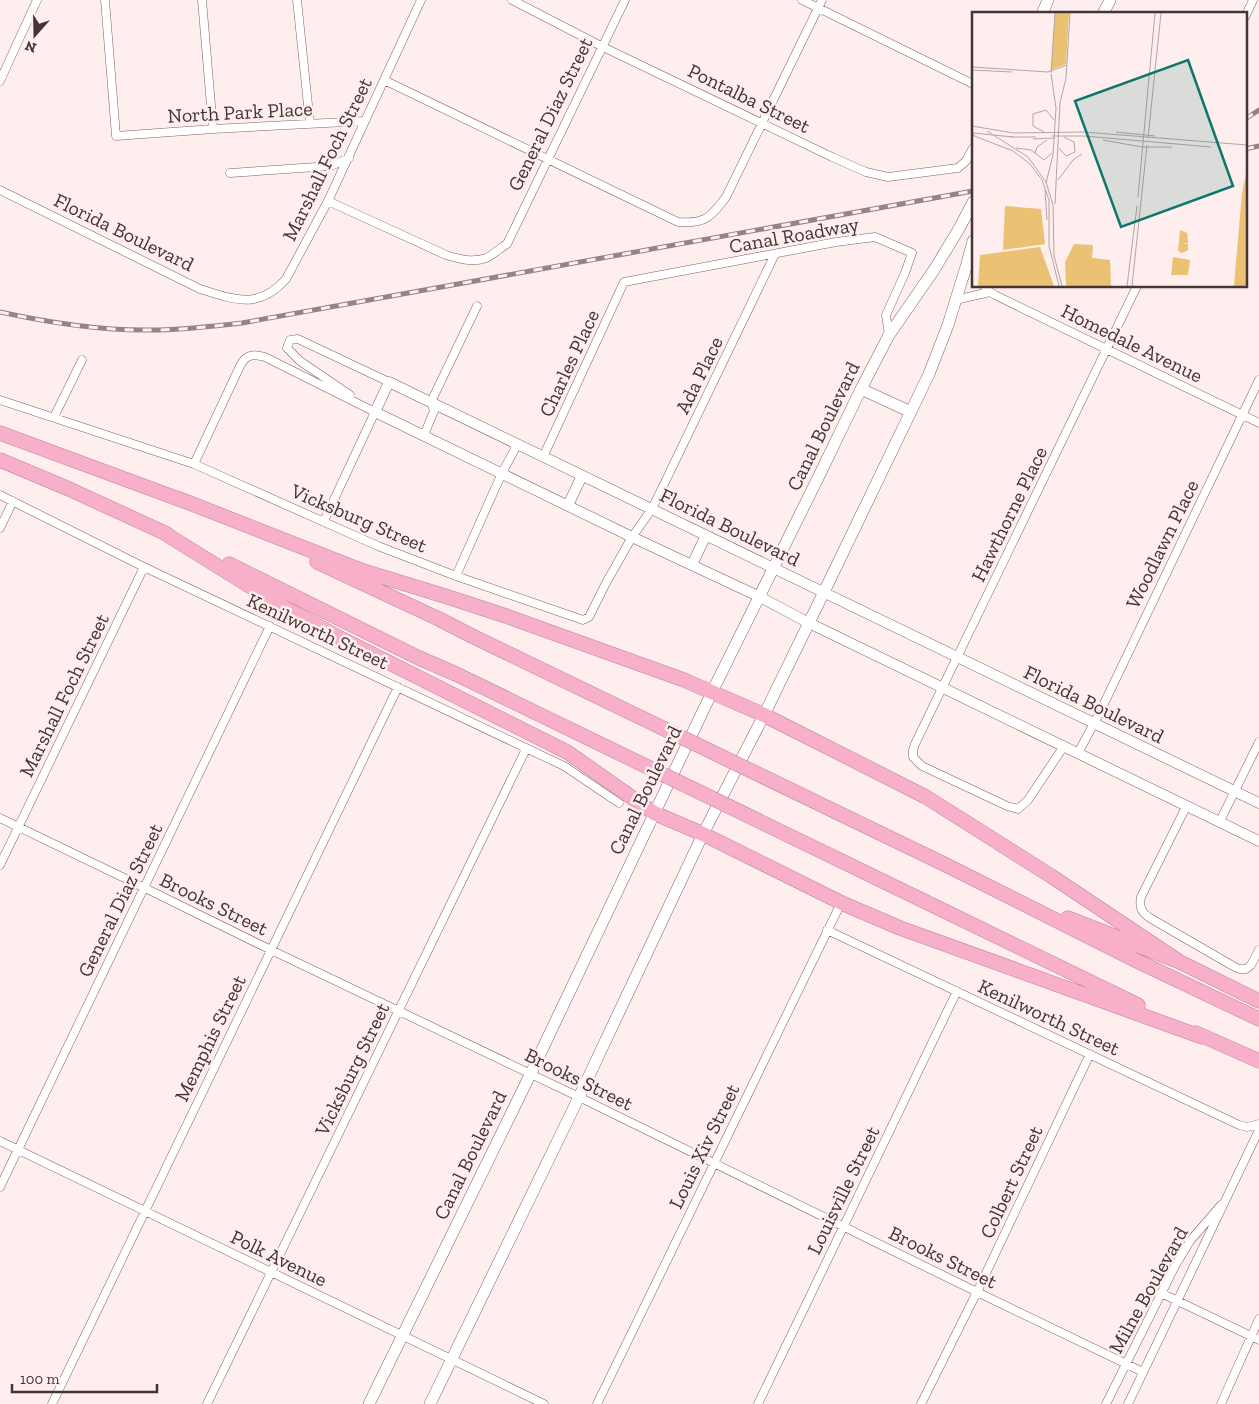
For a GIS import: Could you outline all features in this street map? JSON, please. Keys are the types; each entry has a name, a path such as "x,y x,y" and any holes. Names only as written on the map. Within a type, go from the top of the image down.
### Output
{"highway":[{"path":"3,434 178,498 363,571 506,616 684,680 764,715 926,797 1051,876 1180,962"},
{"path":"0,460 161,531 1202,1037"},
{"path":"178,498 439,619 1259,1019"},
{"path":"161,531 285,608 344,640 567,752 654,813 703,834 841,903 900,928 1202,1037 1259,1061"},
{"path":"993,888 1180,962 1259,1001"}],"main road":[{"path":"1043,12 1048,0"},
{"name":"Canal Boulevard","path":"369,1404 530,1074 712,692 861,389 889,334 934,270 972,204"},
{"path":"430,1404 579,1097 703,834 764,715 929,374 955,300 969,271 972,248"},
{"path":"861,389 910,412"}],"street":[{"path":"0,81 37,0"},
{"name":"North Park Place","path":"105,0 116,136 365,120"},
{"path":"202,0 213,129"},
{"path":"297,0 310,124"},
{"name":"Marshall Foch Street","path":"234,300 254,299 267,295 286,279 328,201 421,0"},
{"name":"Pontalba Street","path":"512,0 603,47 866,172 888,177 958,168 966,161 972,150"},
{"name":"General Diaz Street","path":"328,201 446,255 472,261 486,258 507,244 625,0"},
{"path":"802,0 972,84"},
{"path":"384,80 678,222 697,222 709,218 726,197 822,0"},
{"path":"1246,15 1253,0"},
{"path":"230,174 331,166 348,158"},
{"name":"Florida Boulevard","path":"0,190 200,289 234,300"},
{"name":"Canal Roadway","path":"624,282 836,242 875,237 912,253 886,315 889,334"},
{"name":"Ada Place","path":"652,509 775,254"},
{"name":"Charles Place","path":"543,457 624,282"},
{"name":"Homedale Avenue","path":"986,288 990,292 1259,423"},
{"name":"Hawthorne Place","path":"1064,746 1028,800 1018,808 1007,806 922,766 913,757 915,744 942,687 1136,288"},
{"path":"955,300 990,292"},
{"path":"424,435 434,412 431,402 477,306"},
{"name":"Florida Boulevard","path":"375,412 300,361 287,348 290,340 298,339 431,402 1259,803"},
{"name":"Florida Boulevard","path":"194,464 244,359 256,354 265,357 1259,841"},
{"path":"54,417 82,360"},
{"name":"Woodlawn Place","path":"1078,752 1094,723 1259,380"},
{"path":"324,521 389,382"},
{"name":"Vicksburg Street","path":"0,400 194,464 378,546 456,576 583,620 589,617 632,537 652,509"},
{"path":"456,576 502,473 517,445"},
{"path":"568,505 582,476"},
{"name":"Kenilworth Street","path":"0,494 144,567 564,766 619,804"},
{"path":"0,528 13,501"},
{"path":"692,565 706,536"},
{"name":"Marshall Foch Street","path":"0,865 144,567"},
{"name":"General Diaz Street","path":"0,1188 270,626"},
{"name":"Memphis Street","path":"52,1404 398,687"},
{"path":"1220,821 1259,742"},
{"name":"Vicksburg Street","path":"207,1404 526,749"},
{"path":"1187,805 1141,897 1141,910 1150,918 1239,969 1246,969 1251,965 1259,950"},
{"name":"Brooks Street","path":"0,818 1143,1372"},
{"name":"Louis Xiv Street","path":"597,1404 841,903"},
{"name":"Kenilworth Street","path":"827,930 1238,1125 1247,1127 1259,1124"},
{"name":"Louisville Street","path":"758,1404 957,991"},
{"name":"Colbert Street","path":"921,1404 977,1292 1090,1054"},
{"name":"Milne Boulevard","path":"1128,1404 1176,1300 1228,1198 1259,1130"},
{"name":"Polk Avenue","path":"0,1141 544,1404"},
{"name":"Milne Boulevard","path":"1106,1404 1161,1293 1190,1241 1228,1198"},
{"path":"1161,1293 1255,1338"},
{"path":"1221,1404 1255,1338 1259,1319"}],"railway":[{"path":"1246,118 1259,110"},
{"path":"1246,149 1259,146"},
{"path":"0,312 57,323 95,328 134,330 198,328 242,323 972,191"}]}
